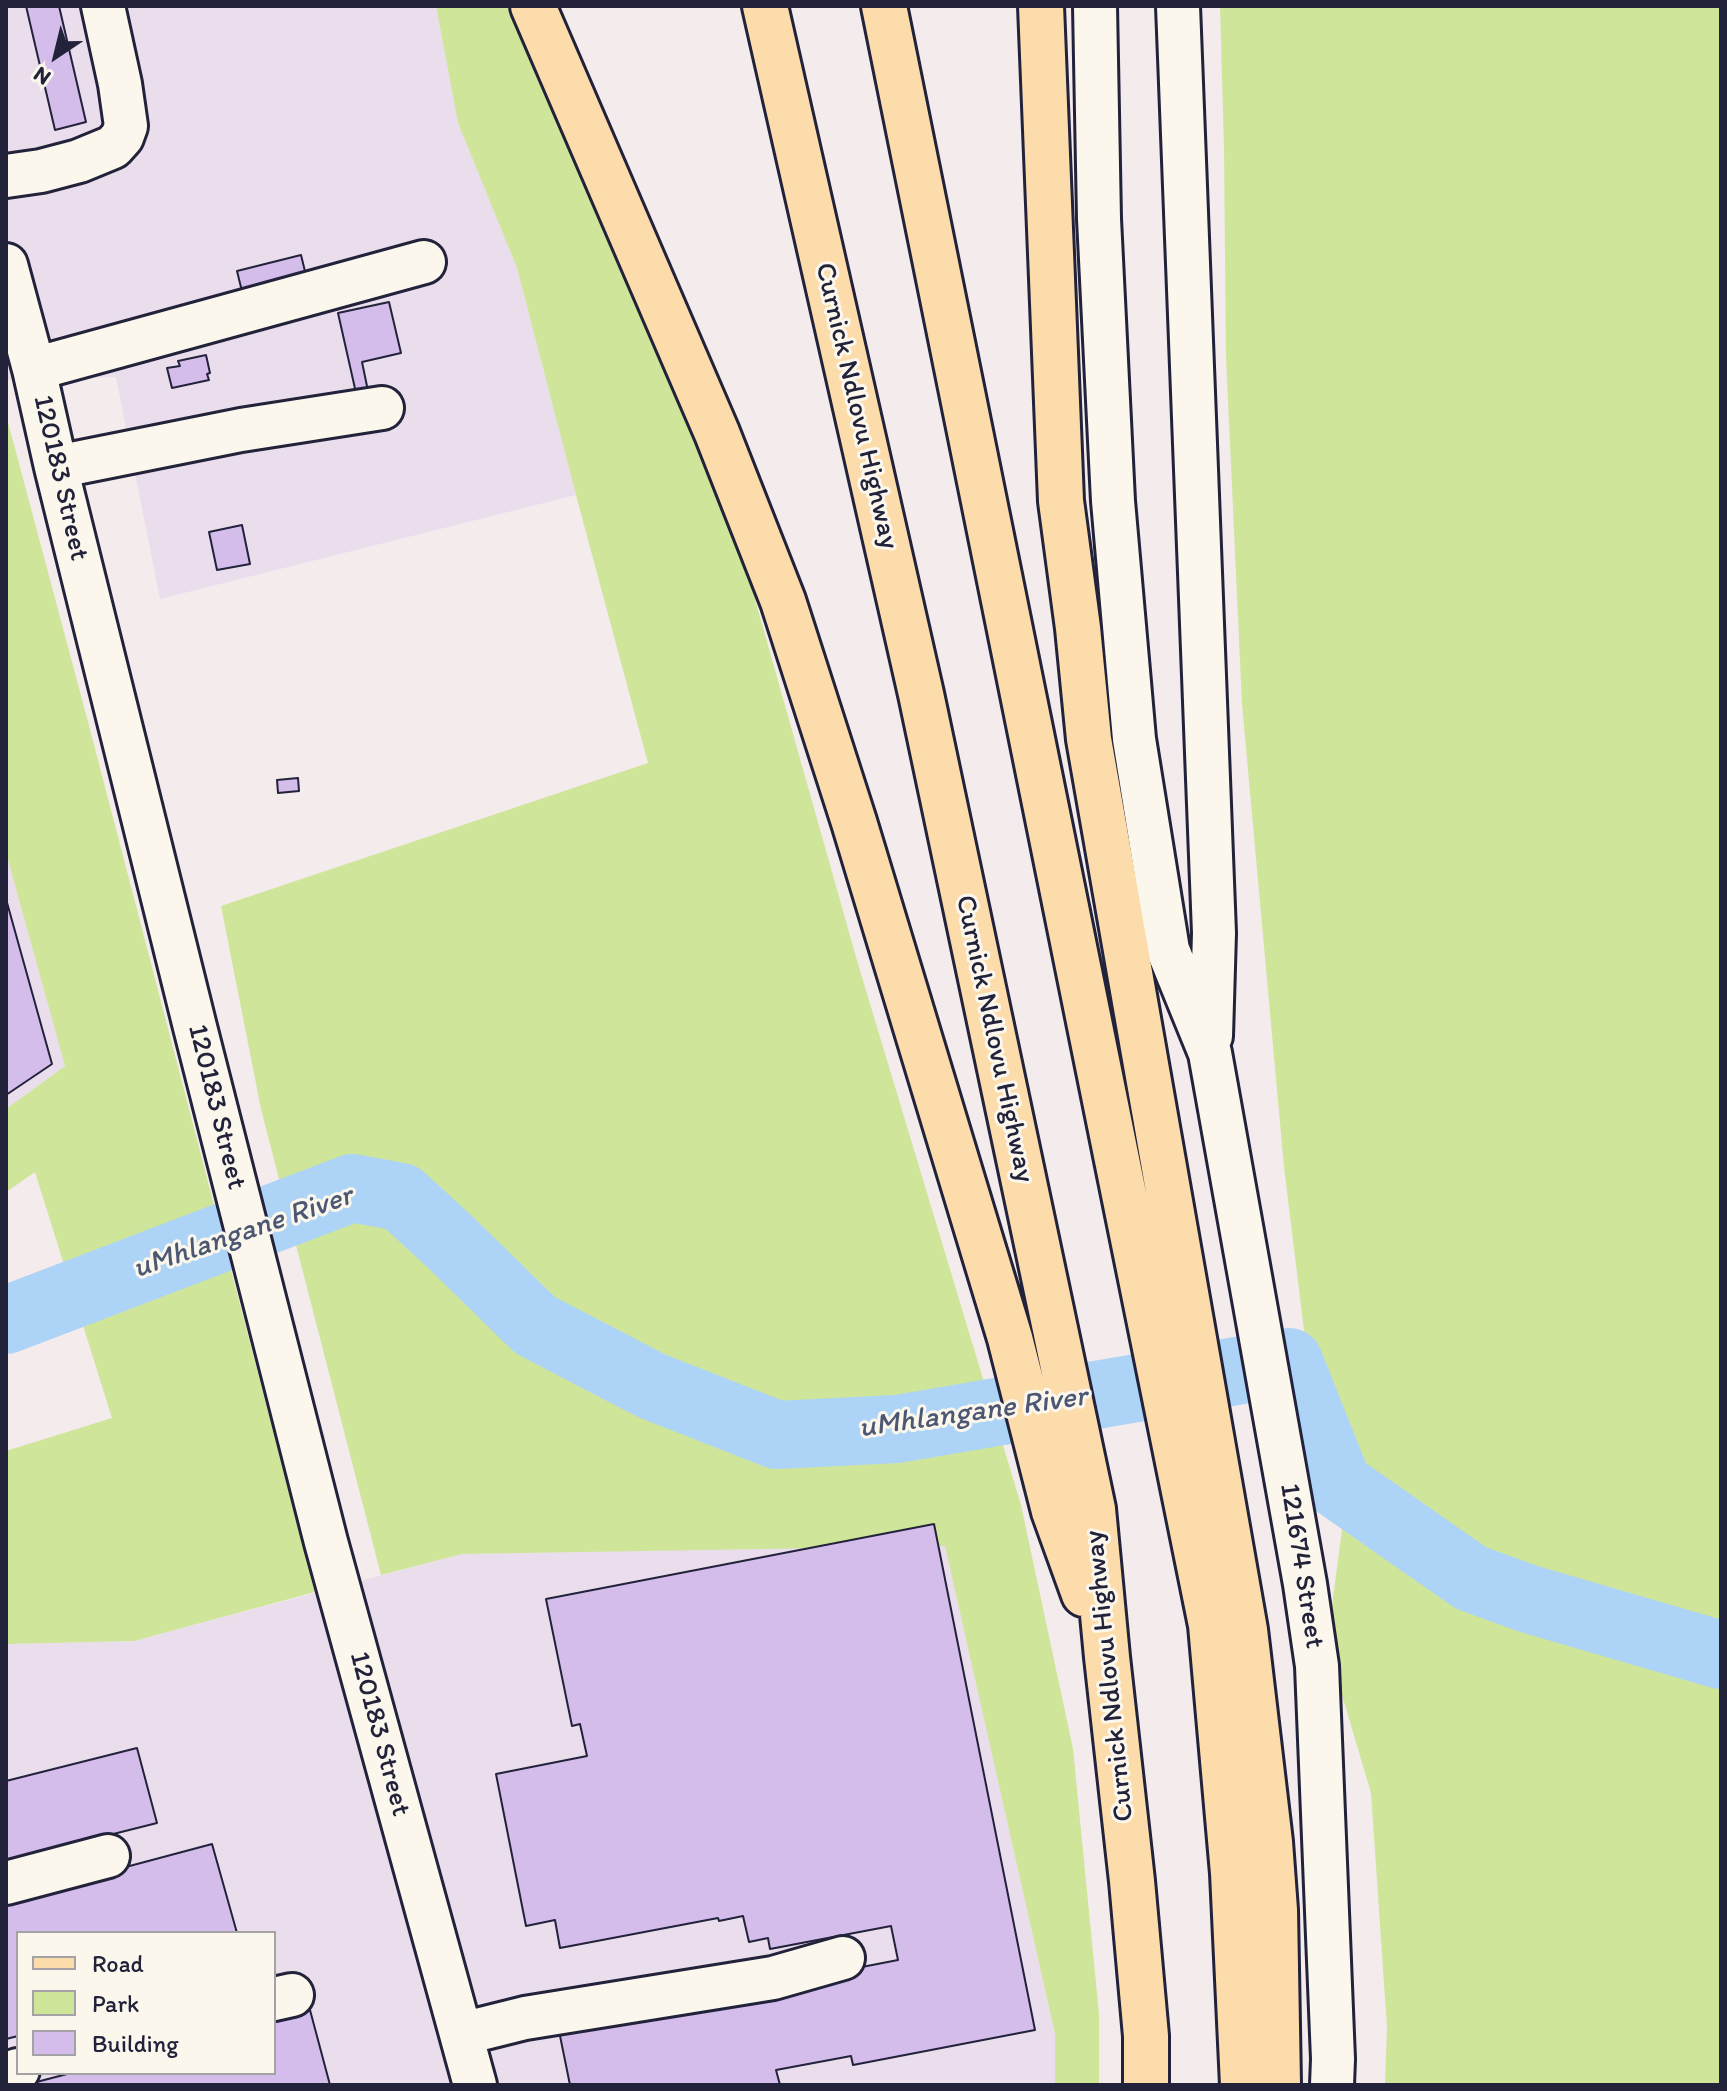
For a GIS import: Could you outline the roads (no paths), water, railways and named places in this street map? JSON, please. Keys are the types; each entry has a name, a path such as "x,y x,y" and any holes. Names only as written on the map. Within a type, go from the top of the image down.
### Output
{"main road":[{"path":"533,6 717,433 783,601 854,822 1010,1338 1074,1510"},
{"name":"Curnick Ndlovu Highway","path":"765,6 921,694 1074,1510 1107,1657 1132,1881 1146,2036 1146,2085"},
{"path":"884,6 1179,1370 1270,1842 1275,1910 1278,2085"},
{"path":"1041,6 1061,501 1089,739 1179,1370"},
{"path":"1228,1628 1233,1873 1243,2085"}],"lane":[{"path":"6,176 41,171 98,155 113,147 122,137 126,126 120,84 103,6"},
{"path":"1095,6 1099,219 1113,501 1134,739 1168,950 1210,1053"},
{"path":"1178,6 1214,933 1210,1053"},
{"path":"34,369 424,262"},
{"name":"120183 Street","path":"7,276 34,369 195,1027 326,1542 475,2085"},
{"path":"56,467 241,430 382,408"},
{"name":"121674 Street","path":"1210,1053 1317,1666 1332,2085"},
{"path":"6,1883 108,1856"},
{"path":"461,2034 525,2018 773,1978 843,1958"}],"waterway":[{"name":"uMhlangane River","path":"6,1320 352,1188 401,1197 535,1325 652,1386 777,1435 897,1429 1289,1362 1338,1485 1471,1578 1529,1599 1721,1655"}]}
